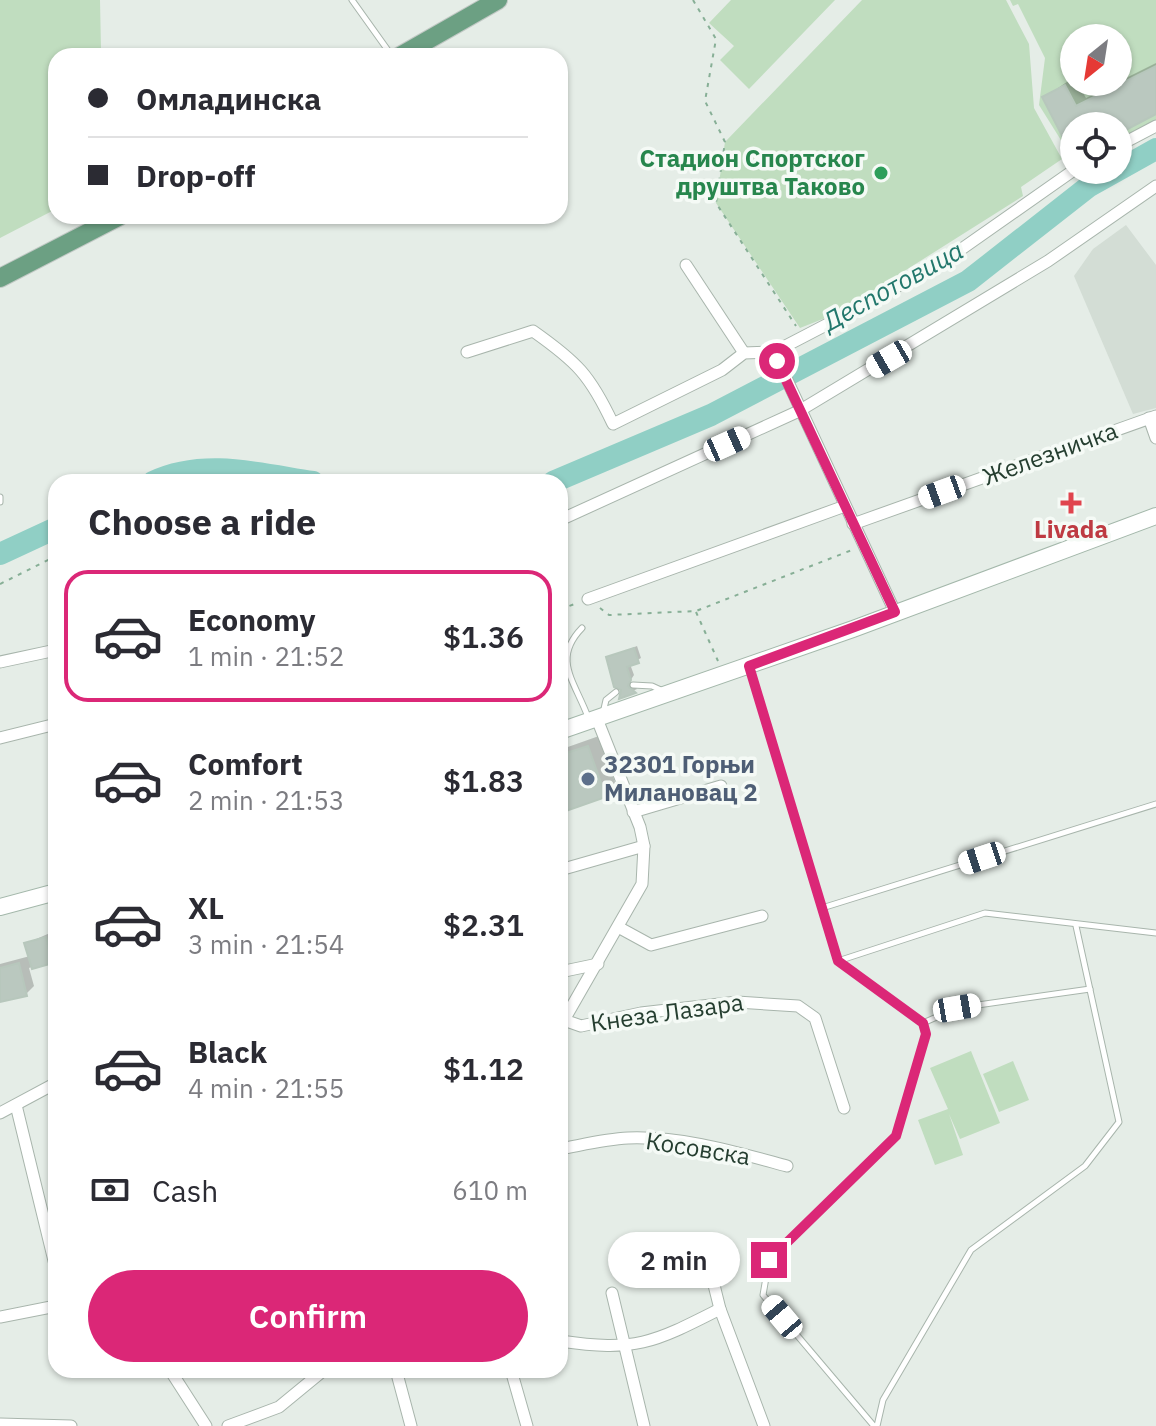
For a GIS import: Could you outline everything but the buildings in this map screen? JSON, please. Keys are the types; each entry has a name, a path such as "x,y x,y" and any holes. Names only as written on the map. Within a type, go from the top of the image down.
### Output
{"main road":[{"path":"414,48 498,0"},
{"path":"0,278 105,224"}],"street":[{"path":"1132,139 1156,126"},
{"path":"467,352 533,331 562,352 594,384 613,424 722,370 744,353 775,356 803,337 963,248 1060,180"},
{"path":"568,516 799,411 1048,261 1156,186"},
{"path":"686,265 744,353"},
{"path":"775,356 895,612"},
{"path":"1153,417 1156,438"},
{"name":"Железничка","path":"853,524 1153,417"},
{"path":"588,599 845,506"},
{"path":"568,728 725,675 1156,516"},
{"path":"0,662 48,652"},
{"path":"568,1014 642,884 644,846 597,719"},
{"path":"0,738 48,726"},
{"path":"633,812 721,786"},
{"path":"568,868 644,846"},
{"path":"0,907 48,894"},
{"path":"618,927 651,945 762,916"},
{"path":"568,970 598,964"},
{"name":"Кнеза Лазара","path":"568,1025 581,1026 641,1013 737,1002 798,1006 815,1018 844,1108"},
{"path":"0,1113 48,1087"},
{"path":"16,1105 48,1236"},
{"name":"Косовска","path":"568,1148 624,1138 657,1138 718,1148 787,1166"},
{"path":"705,1249 720,1309 764,1426"},
{"path":"612,1293 644,1426"},
{"path":"0,1317 48,1308"},
{"path":"568,1342 625,1348 666,1337 720,1309"},
{"path":"175,1378 206,1426"},
{"path":"228,1426 279,1407 314,1378"},
{"path":"398,1378 411,1426"},
{"path":"513,1378 527,1426"},
{"path":"0,1424 71,1426"}],"lane":[{"path":"352,0 386,48"},
{"path":"568,643 582,628"},
{"path":"568,664 597,719"},
{"path":"749,666 838,961 923,1023 926,1034 896,1136 769,1260 763,1295 876,1426"},
{"path":"633,685 652,686 666,695"},
{"path":"597,719 606,700 616,692"},
{"path":"822,908 1156,804"},
{"path":"838,961 985,913 1156,933"},
{"path":"876,1426 883,1400 971,1250 1085,1166 1119,1122 1076,926"},
{"path":"923,1023 957,1008 1090,989"}],"path":[{"path":"693,0 716,39 705,101 725,142 716,203 803,337"},
{"path":"568,606 588,599 609,615 696,611 863,545"},
{"path":"0,584 48,560"},
{"path":"696,611 725,675"}],"shaded area":[{"path":"1126,225 1156,265 1156,408 1133,414 1074,276 1093,249"}],"green space":[{"path":"0,0 100,0 101,48 48,48 48,213 0,238"},
{"path":"731,0 835,0 749,89 720,60 734,46 709,23"},
{"name":"Стадион Спортског друштва Таково","path":"862,0 1006,0 1029,44 1034,108 1060,160 1021,187 1023,196 838,313 800,328 716,203 725,142"},
{"path":"1010,0 1156,0 1156,120 1132,132 1132,112 1060,112 1060,139 1039,105 1045,58 1018,4 1013,6"},
{"path":"971,1051 1000,1123 960,1139 949,1114 963,1155 935,1165 918,1120 948,1109 930,1068"},
{"path":"1013,1061 1029,1100 999,1112 983,1074"}],"waterway":[{"name":"Деспотовица","path":"568,476 711,415 968,281 1088,187 1156,149"},
{"name":"Деспотовица","path":"177,474 212,469 265,474"},
{"name":"Деспотовица","path":"0,554 48,532"}],"place":[{"name":"Стадион Спортског друштва Таково","path":"881,173"},
{"name":"Livada","path":"1071,503"},
{"name":"32301 Горњи Милановац 2","path":"588,779"}],"route":[{"path":"769,1260 896,1136 926,1034 923,1023 838,961 749,666 895,612 777,361"}]}
